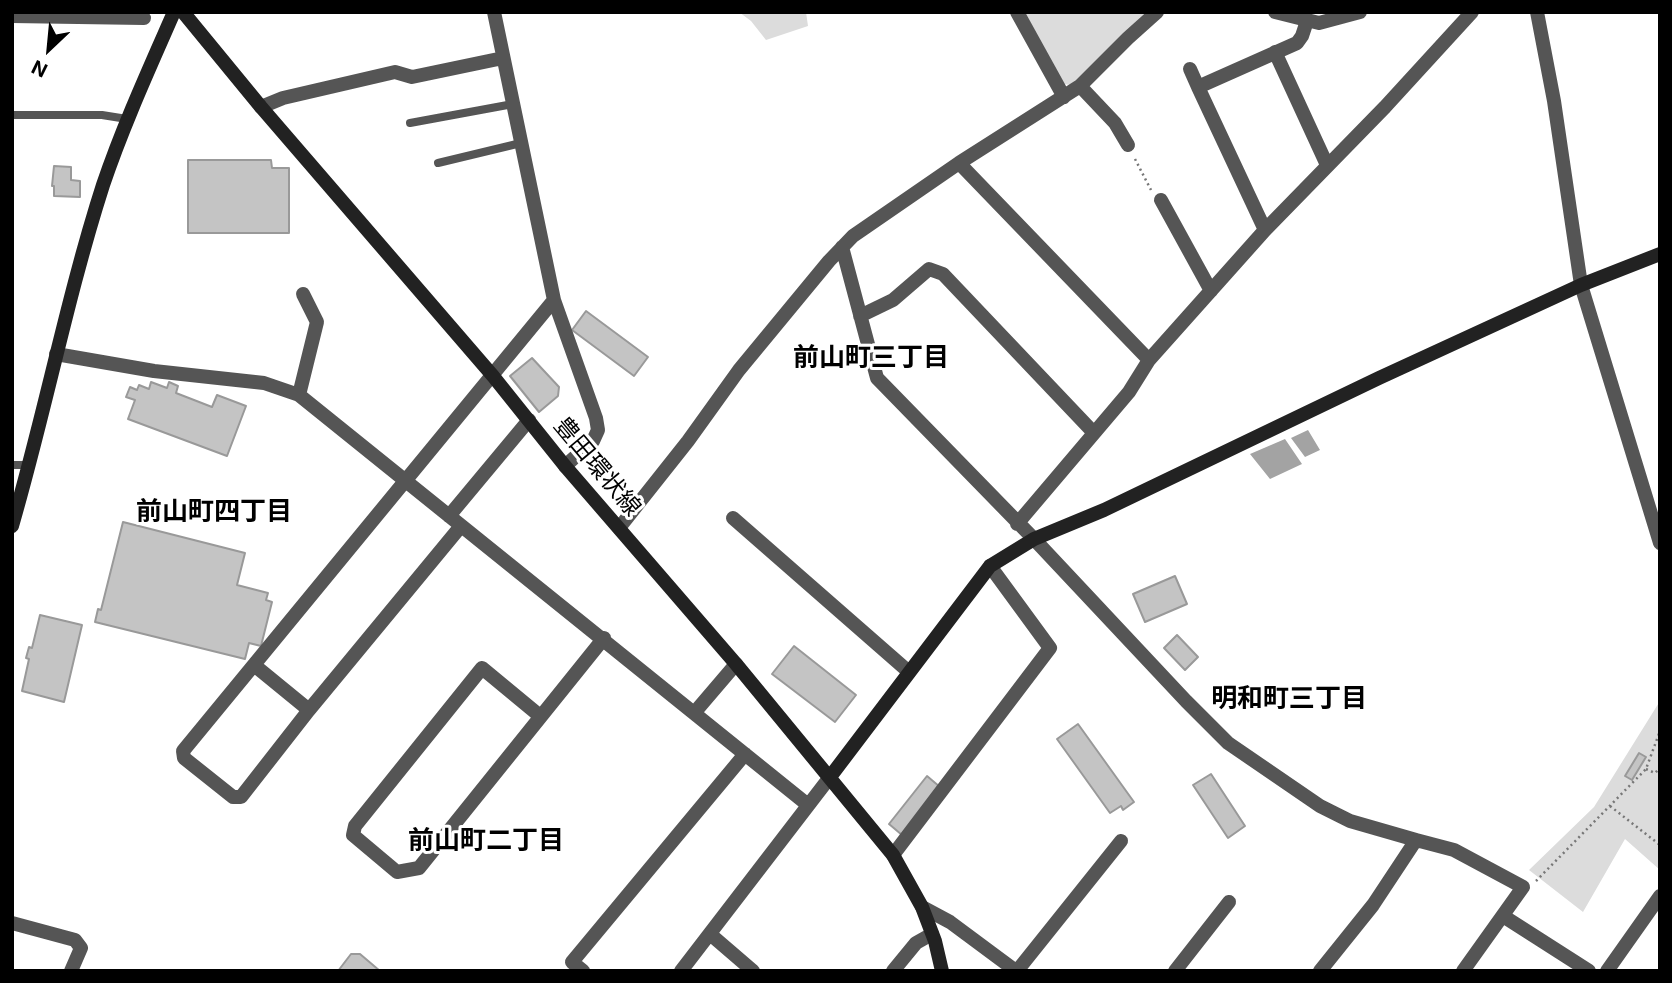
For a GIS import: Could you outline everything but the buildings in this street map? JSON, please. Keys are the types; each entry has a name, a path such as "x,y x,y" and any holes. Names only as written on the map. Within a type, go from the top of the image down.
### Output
{"street":[{"path":"12,526 89,230 127,120 174,12"},
{"name":"豊田環状線","path":"183,12 261,107 493,376 565,466 736,664 893,855 922,907 942,971"},
{"path":"494,12 554,300 598,430 593,441 565,466"},
{"path":"1017,12 1064,97"},
{"path":"619,528 688,442 739,370 853,236 959,163 1080,86 1157,12"},
{"path":"1275,12 1307,21 1327,23 1360,12"},
{"path":"1017,524 1129,392 1149,360 1265,230 1385,107 1472,12"},
{"path":"1537,12 1555,102 1581,285 1660,542"},
{"path":"12,16 144,18"},
{"path":"1198,87 1297,43 1303,36 1307,21"},
{"path":"1275,52 1327,165"},
{"path":"261,107 283,98 395,72 412,77 503,58"},
{"path":"1190,69 1265,230"},
{"path":"1080,86 1115,123 1128,145"},
{"path":"959,163 1149,360"},
{"path":"1161,200 1211,292"},
{"path":"842,247 877,378 1228,743 1320,806 1350,821 1454,850 1523,887 1463,971"},
{"path":"681,971 990,566 1034,540 1104,510 1379,378 1581,285 1660,254"},
{"path":"860,316 893,300 929,269 943,274 1094,433"},
{"path":"299,395 317,322 303,293"},
{"path":"461,526 241,797 233,797 184,758 183,751 554,300"},
{"path":"57,354 201,378 264,383 299,395 808,805"},
{"path":"449,516 529,420"},
{"path":"733,518 909,672"},
{"path":"893,855 1050,648 990,566"},
{"path":"540,716 482,668 355,826 353,835 397,872 419,868 604,638"},
{"path":"695,712 736,664"},
{"path":"254,665 309,710"},
{"path":"583,971 572,962 745,754"},
{"path":"922,907 950,922 1017,971 1121,841"},
{"path":"1320,971 1373,905 1416,841"},
{"path":"1607,971 1660,896"},
{"path":"1175,971 1229,902"},
{"path":"1503,916 1589,971"},
{"path":"12,923 75,940 81,948 71,971"},
{"path":"710,933 753,971"},
{"path":"893,971 916,943 932,934"}],"lane":[{"path":"410,123 513,104"},
{"path":"12,115 102,115 127,120"},
{"path":"438,163 521,143"},
{"path":"12,465 29,465"}],"path":[{"path":"1128,145 1153,193 1161,200"},
{"path":"1523,887 1537,881 1646,769 1660,731"},
{"path":"1646,769 1655,773 1660,768"},
{"path":"1610,806 1660,845"}],"shaded area":[{"path":"739,12 806,12 808,26 766,40 751,21"},
{"path":"1024,12 1148,12 1080,86 1063,84"},
{"path":"1308,430 1320,450 1305,457 1291,438"},
{"path":"1285,439 1302,464 1270,479 1250,454"},
{"path":"1660,701 1660,870 1625,839 1583,912 1529,870 1594,807"}],"district":[{"name":"前山町三丁目","path":"871,358"},
{"name":"前山町四丁目","path":"214,512"},
{"name":"明和町三丁目","path":"1289,699"},
{"name":"前山町二丁目","path":"486,841"}]}
